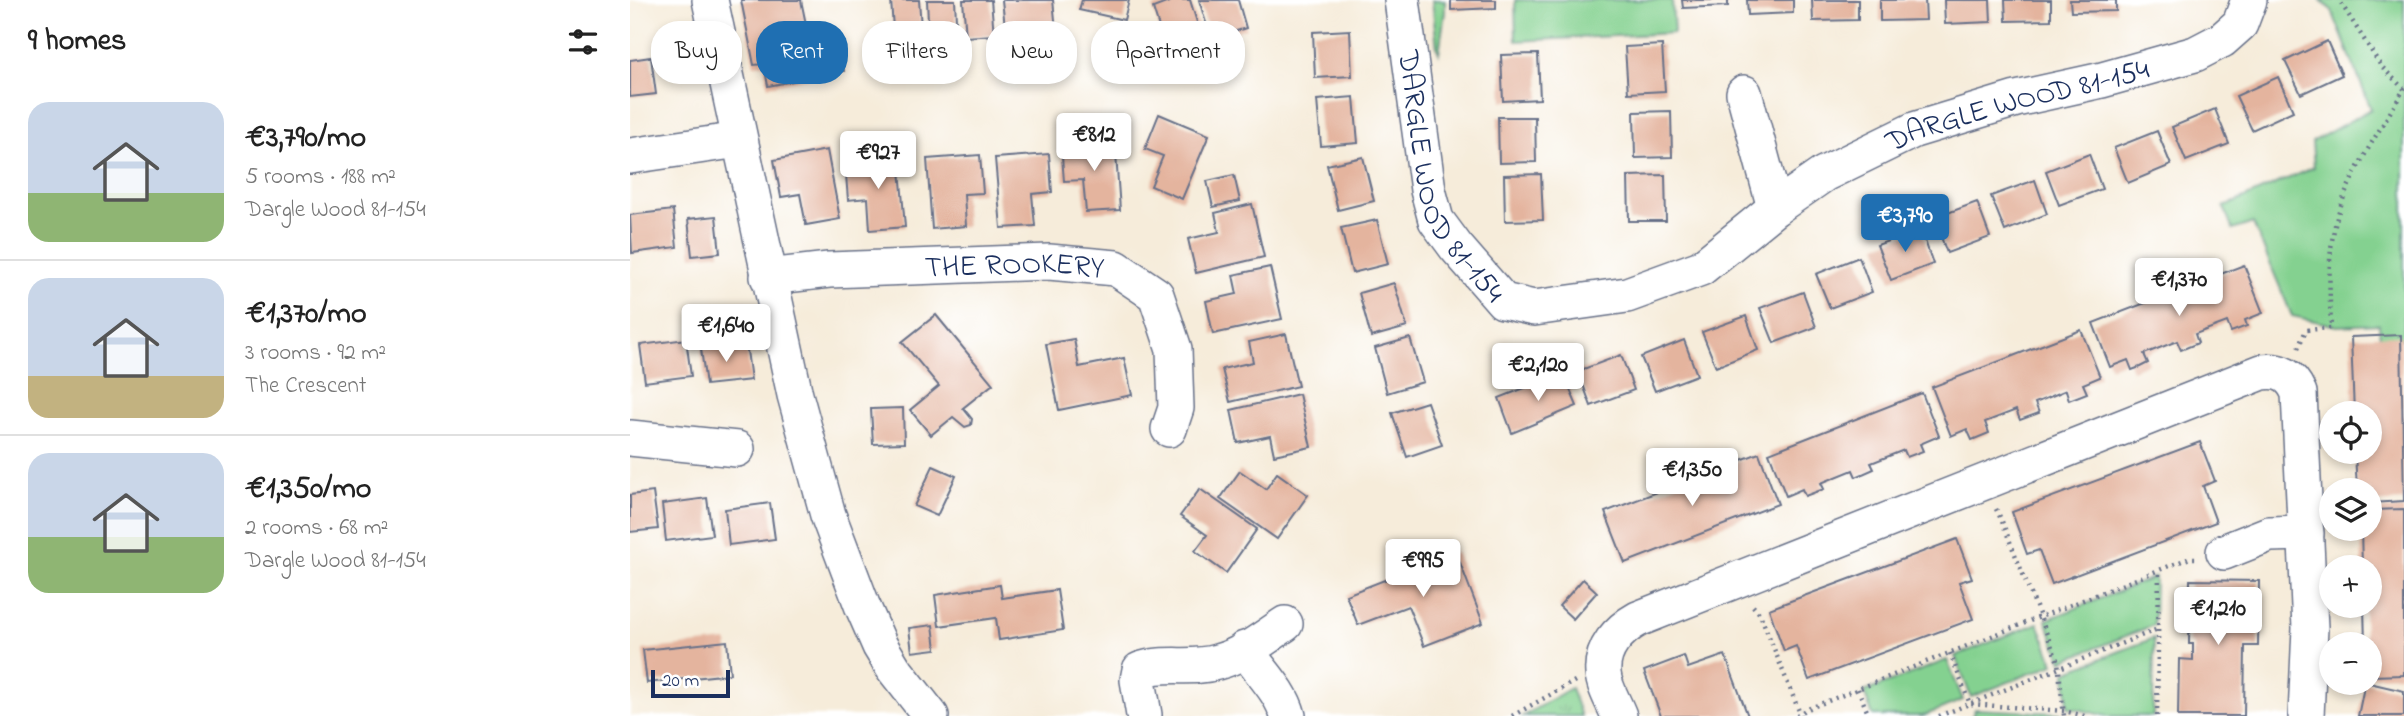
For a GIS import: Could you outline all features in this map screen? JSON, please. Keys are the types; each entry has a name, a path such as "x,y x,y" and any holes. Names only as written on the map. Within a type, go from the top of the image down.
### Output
{"street":[{"path":"710,0 795,395 828,515 880,646 894,669 931,716"},
{"name":"DARGLE WOOD 81-154","path":"1402,0 1428,190 1436,220 1455,247 1503,301 1534,308 1628,295 1701,268 1775,208 1824,174 1914,130 2017,99 2102,80 2195,54 2222,40 2240,24 2249,0"},
{"path":"1744,93 1775,208"},
{"path":"630,156 739,140"},
{"name":"THE ROOKERY","path":"768,276 829,270 1049,262 1116,268 1156,295 1171,338 1174,349 1176,408 1169,429"},
{"path":"1619,716 1603,675 1605,658 1612,640 1626,625 1638,618 2262,372 2274,371 2291,363 2299,393 2311,628 2306,716"},
{"path":"630,438 737,449"},
{"path":"2214,555 2269,534 2306,533"},
{"path":"1144,715 1138,680 1140,670 1155,665 1193,666 1216,663 1285,624"},
{"path":"1245,649 1279,694 1288,716"}],"path":[{"path":"2291,363 2306,330 2331,328 2329,285 2334,228 2348,190 2404,89 2381,66 2339,0"},
{"path":"1992,501 2059,669 2064,713"},
{"path":"1748,596 1752,606 1760,614 1799,715 1858,689 2190,558 2214,555"},
{"path":"2157,716 2159,570"},
{"path":"1939,716 2158,629"},
{"path":"1950,653 1970,704"},
{"path":"1512,716 1581,678"},
{"path":"1858,689 1869,716"},
{"path":"1970,704 2085,716"}],"green space":[{"path":"1432,0 1445,0 1439,53 1437,48"},
{"path":"1515,0 1672,0 1674,33 1516,41"},
{"path":"2321,0 2404,0 2404,339 2380,340 2379,324 2337,326 2292,316 2253,223 2233,230 2224,207 2314,167 2312,142 2371,109 2332,11"},
{"path":"2155,577 2154,625 2062,661 2046,620"},
{"path":"2038,623 2054,664 1971,697 1955,656"},
{"path":"2154,638 2153,716 2107,716 2068,707 2066,672"},
{"path":"1947,660 1963,700 1923,716 1873,716 1864,692"},
{"path":"1571,688 1581,716 1523,716"},
{"path":"1975,709 2060,713 2060,716 1972,716"}],"building":[{"path":"741,0 801,0 805,21 756,21 754,65"},
{"path":"891,0 919,0 921,21 892,21"},
{"path":"927,0 955,0 956,21 928,21"},
{"path":"963,0 991,0 993,21 986,21 986,36 972,37 972,21 965,21"},
{"path":"1002,0 1053,0 1055,21 1004,21"},
{"path":"1082,0 1129,0 1124,20 1079,10"},
{"path":"1174,0 1190,0 1197,21 1157,21 1153,8"},
{"path":"1199,0 1238,0 1244,21 1205,21"},
{"path":"1451,0 1496,0 1496,8 1451,10"},
{"path":"1682,0 1728,0 1728,6 1683,8"},
{"path":"1747,0 1793,0 1793,13 1748,15"},
{"path":"1812,0 1858,0 1858,20 1813,21"},
{"path":"1880,0 1925,0 1926,20 1880,21"},
{"path":"1944,0 1990,0 1991,22 1945,24"},
{"path":"2005,0 2051,0 2051,20 2006,21"},
{"path":"2070,0 2116,0 2116,11 2071,12"},
{"path":"1350,30 1352,76 1315,78 1313,32"},
{"path":"2327,41 2342,75 2301,94 2285,61"},
{"path":"1662,45 1665,91 1628,93 1625,47"},
{"path":"1538,54 1540,99 1503,101 1501,55"},
{"path":"651,57 651,84 655,84 656,94 630,97 630,60"},
{"path":"2278,77 2293,111 2252,130 2236,96"},
{"path":"1354,97 1358,143 1321,146 1317,100"},
{"path":"2215,109 2229,144 2186,161 2172,127"},
{"path":"1671,111 1672,157 1635,158 1634,112"},
{"path":"1159,114 1209,135 1182,199 1151,186 1163,156 1145,149"},
{"path":"1498,117 1535,117 1536,162 1499,163"},
{"path":"2157,131 2171,165 2128,183 2114,148"},
{"path":"1115,140 1120,210 1086,212 1083,180 1064,181 1061,144"},
{"path":"827,150 840,219 806,225 800,194 781,197 774,160"},
{"path":"1049,154 1052,192 1032,194 1035,226 1001,228 995,158"},
{"path":"2089,154 2102,189 2059,205 2046,171"},
{"path":"980,155 983,193 964,194 966,226 932,229 927,159"},
{"path":"1363,157 1374,201 1338,210 1327,165"},
{"path":"899,158 905,227 870,230 868,198 848,200 845,162"},
{"path":"1541,174 1543,220 1505,221 1504,175"},
{"path":"1234,175 1240,201 1213,207 1207,181"},
{"path":"1665,175 1666,221 1629,221 1628,176"},
{"path":"2035,180 2047,214 2005,231 1991,196"},
{"path":"1977,202 1990,237 1947,253 1934,218"},
{"path":"1252,204 1264,257 1196,273 1188,239 1219,232 1215,213"},
{"path":"673,210 677,247 632,253 630,215"},
{"path":"716,216 720,253 692,256 688,219"},
{"path":"1377,220 1388,264 1352,273 1341,228"},
{"path":"1921,229 1933,264 1891,280 1877,245"},
{"path":"1859,257 1872,292 1830,308 1816,274"},
{"path":"2244,265 2263,313 2245,320 2247,326 2231,332 2227,322 2195,334 2198,343 2181,350 2177,341 2144,354 2148,363 2140,367 2132,370 2128,360 2110,367 2093,323"},
{"path":"1270,267 1282,319 1213,334 1206,301 1237,294 1233,275"},
{"path":"1394,283 1407,327 1371,337 1359,293"},
{"path":"1803,292 1816,327 1774,343 1760,308"},
{"path":"936,315 993,384 963,408 972,419 971,425 965,427 953,417 931,435 910,410 939,386 902,342"},
{"path":"1746,316 1758,350 1716,367 1702,332"},
{"path":"2081,330 2100,377 2083,384 2087,393 2069,400 2066,390 2035,403 2039,413 2020,420 2016,410 1985,422 1989,433 1972,440 1967,429 1951,436 1932,387"},
{"path":"1286,334 1298,386 1230,402 1222,369 1253,362 1249,342"},
{"path":"2401,335 2404,501 2382,502 2382,478 2356,478 2356,464 2382,464 2382,401 2354,401 2351,337"},
{"path":"1410,338 1423,382 1387,393 1375,348"},
{"path":"686,339 691,376 645,382 640,345"},
{"path":"1074,339 1079,367 1124,358 1132,395 1059,410 1046,344"},
{"path":"1684,340 1697,375 1655,391 1641,357"},
{"path":"746,343 751,380 706,385 701,349"},
{"path":"1621,355 1634,390 1591,406 1578,371"},
{"path":"1563,373 1577,406 1512,433 1499,398"},
{"path":"1922,393 1939,436 1920,444 1923,451 1907,457 1904,450 1871,463 1874,469 1856,477 1853,470 1821,483 1824,489 1805,496 1802,489 1786,496 1769,453"},
{"path":"1299,394 1311,447 1274,455 1270,436 1238,443 1231,410"},
{"path":"1427,402 1442,445 1407,457 1392,413"},
{"path":"903,408 904,443 873,444 871,409"},
{"path":"2200,442 2215,481 2203,486 2216,522 2052,584 2039,550 2027,554 2012,512"},
{"path":"1759,453 1778,504 1625,563 1605,512"},
{"path":"933,466 956,476 937,516 914,506"},
{"path":"1240,471 1266,489 1277,473 1308,495 1277,539 1220,499"},
{"path":"1200,489 1257,529 1226,573 1195,551 1207,535 1180,516"},
{"path":"653,492 658,529 630,532 630,495"},
{"path":"707,498 712,535 666,541 662,504"},
{"path":"770,503 775,539 729,545 725,509"},
{"path":"2404,509 2404,675 2382,676 2382,632 2365,632 2364,618 2382,618 2382,555 2362,555 2361,541 2382,541 2382,510"},
{"path":"1957,539 1972,578 1959,582 1973,619 1809,680 1796,646 1784,651 1769,609"},
{"path":"1456,552 1483,623 1424,646 1408,606 1358,625 1346,595"},
{"path":"1583,579 1597,592 1573,619 1559,606"},
{"path":"2190,580 2259,581 2258,646 2245,646 2244,716 2178,716 2179,659 2193,660 2193,644 2189,644"},
{"path":"1000,585 1002,598 1057,590 1063,630 999,640 996,618 939,626 935,595"},
{"path":"933,625 936,649 912,652 909,628"},
{"path":"727,641 730,674 647,683 643,650"},
{"path":"1725,655 1748,716 1661,716 1644,671 1684,656 1688,668"},
{"path":"2382,686 2404,691 2404,716 2358,716 2362,695 2382,695"}]}
